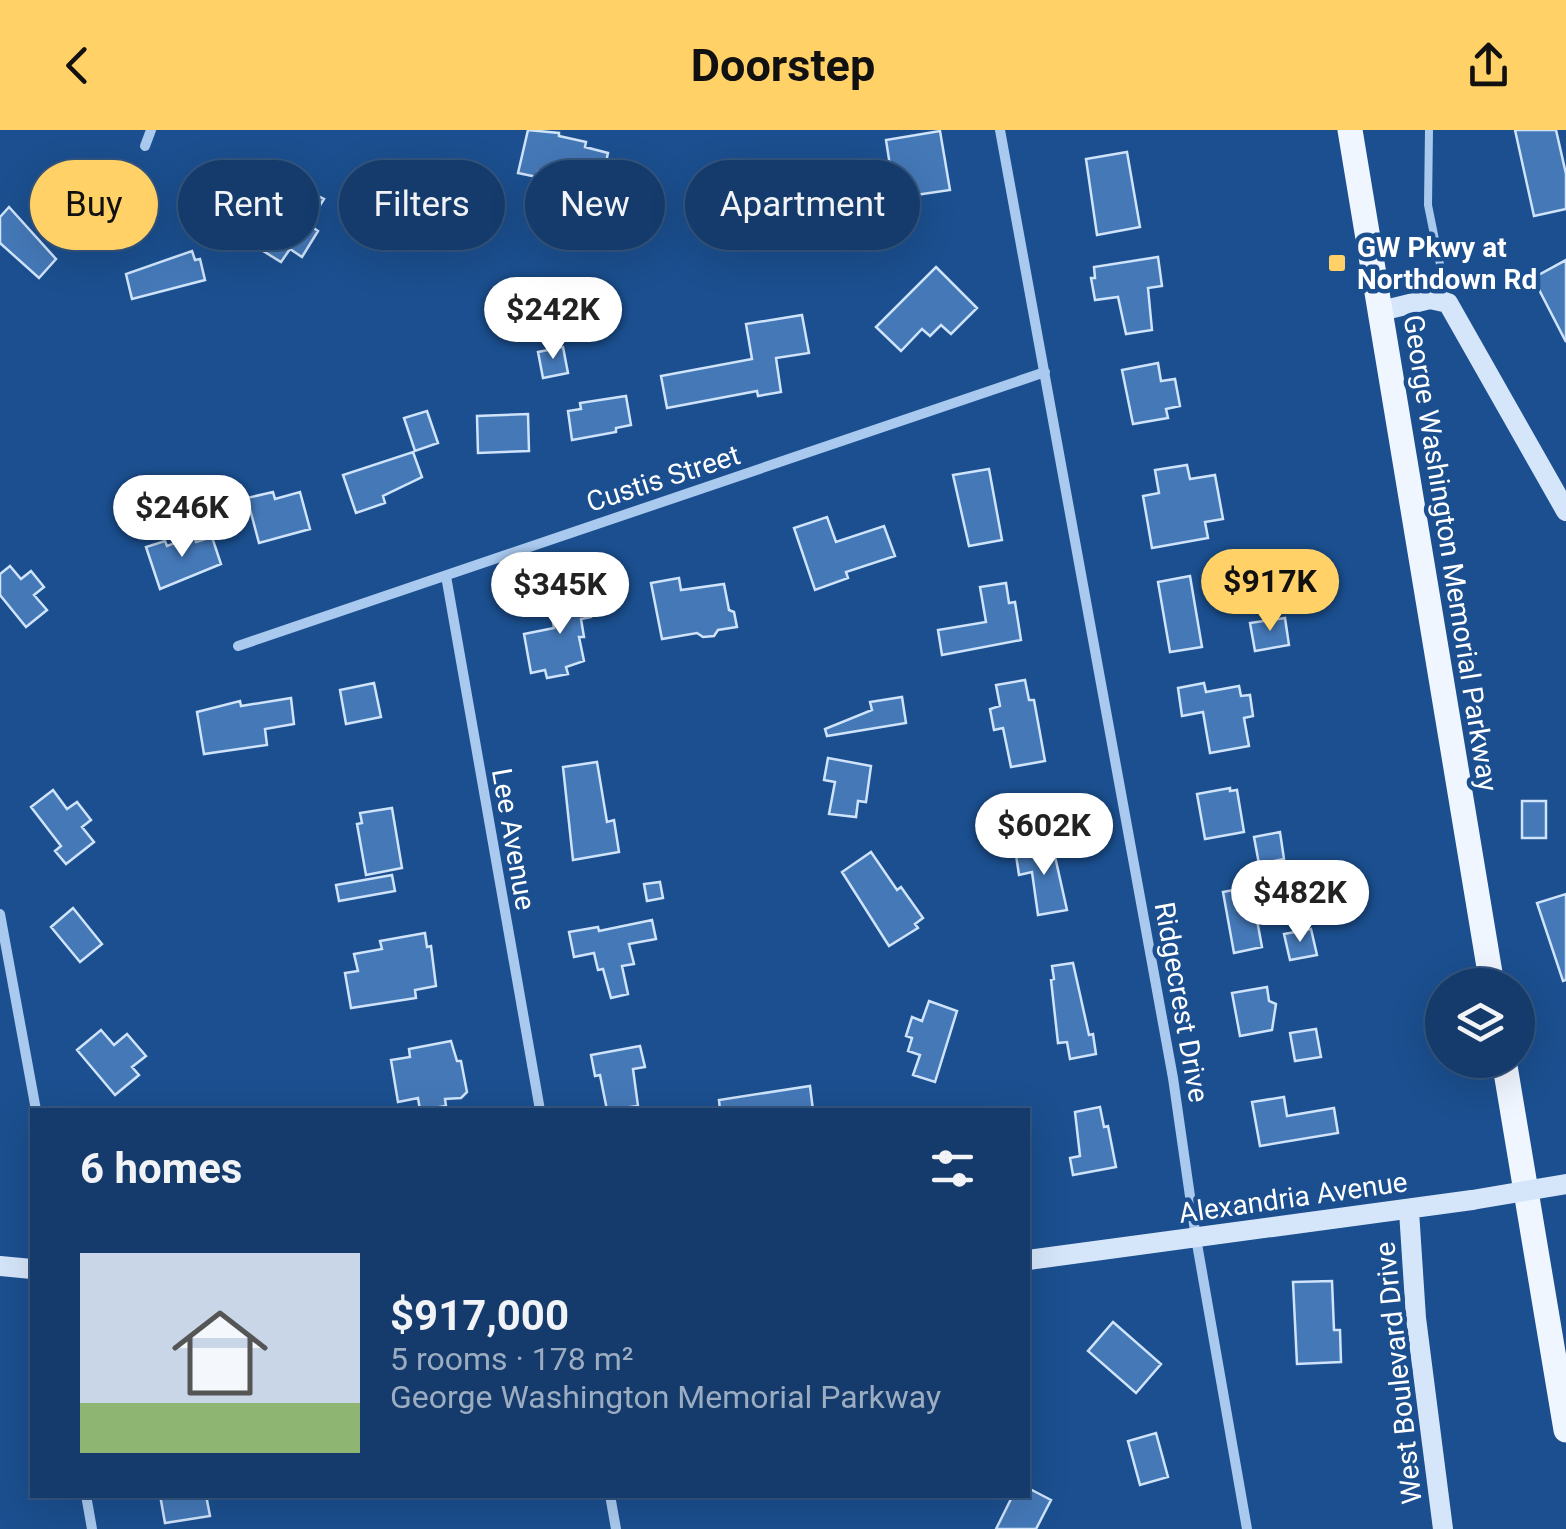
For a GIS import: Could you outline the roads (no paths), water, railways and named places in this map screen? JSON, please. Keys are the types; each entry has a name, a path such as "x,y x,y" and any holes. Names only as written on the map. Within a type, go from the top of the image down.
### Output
{"main road":[{"name":"George Washington Memorial Parkway","path":"1350,130 1489,968"},
{"path":"1507,1078 1566,1430"}],"street":[{"path":"145,146 152,130"},
{"name":"Ridgecrest Drive","path":"1000,130 1173,1078 1196,1238 1247,1529"},
{"path":"1380,311 1430,299 1448,303 1566,511"},
{"name":"Custis Street","path":"238,646 1045,372"},
{"name":"Lee Avenue","path":"446,576 540,1108"},
{"path":"0,914 36,1108"},
{"name":"Alexandria Avenue","path":"1030,1260 1409,1210 1566,1184"},
{"name":"West Boulevard Drive","path":"1409,1210 1416,1318 1443,1529"},
{"path":"0,1266 30,1269"},
{"path":"87,1498 92,1529"},
{"path":"611,1498 616,1529"}],"lane":[{"path":"1429,130 1428,204 1448,303"}],"place":[{"name":"GW Pkwy at Northdown Rd","path":"1337,263"}]}
